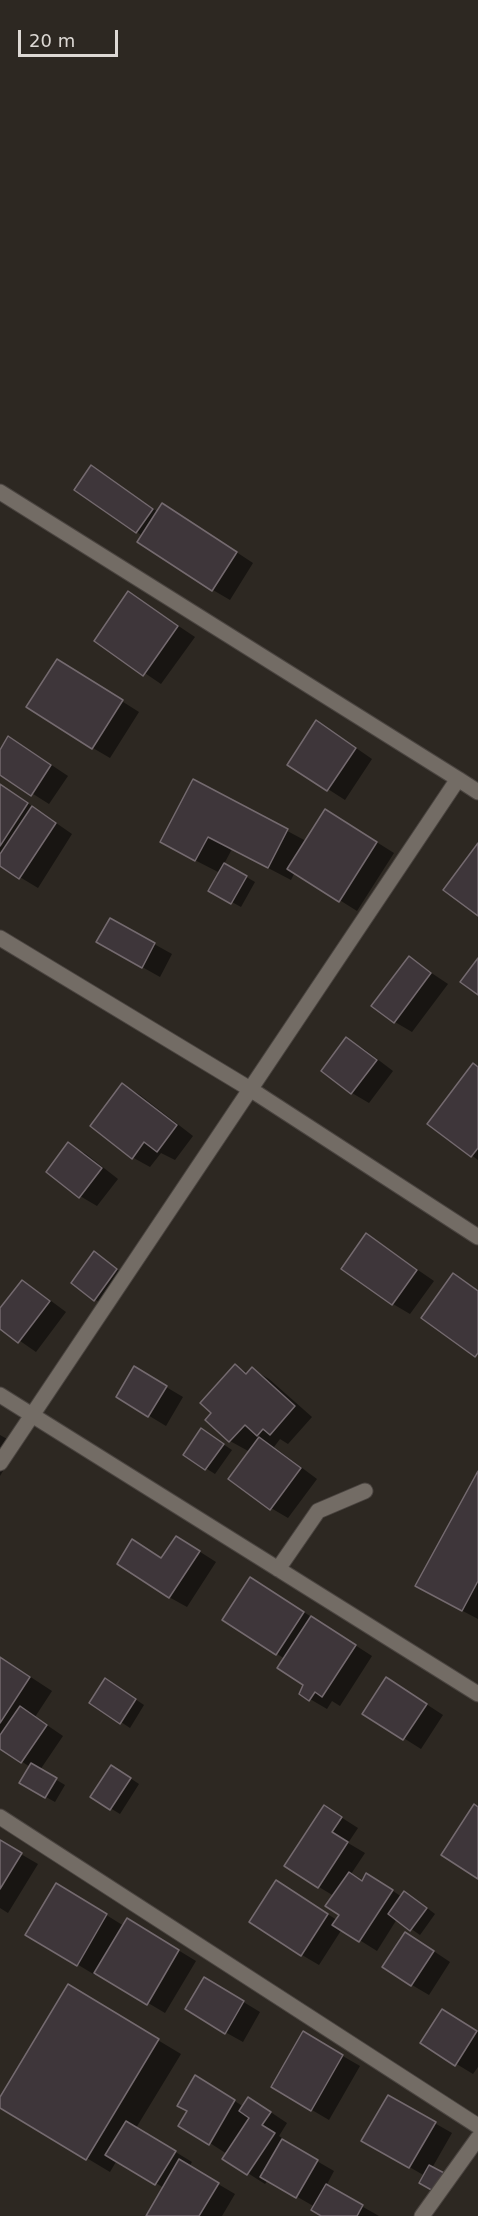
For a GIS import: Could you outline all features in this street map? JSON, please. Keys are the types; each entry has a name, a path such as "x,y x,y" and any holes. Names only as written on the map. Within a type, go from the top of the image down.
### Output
{"street":[{"path":"0,492 478,792"},
{"path":"0,1463 458,778"},
{"path":"0,938 250,1089 478,1237"},
{"path":"0,1395 478,1694"},
{"path":"278,1569 318,1511 365,1491"},
{"path":"0,1817 478,2126"},
{"path":"422,2216 478,2138"}],"building":[{"path":"91,465 153,509 136,533 74,490"},
{"path":"162,503 237,552 212,591 137,542"},
{"path":"128,591 178,626 143,676 94,641"},
{"path":"57,659 123,700 92,749 26,707"},
{"path":"316,720 356,748 327,791 287,765"},
{"path":"8,736 51,765 31,796 0,775 0,750"},
{"path":"193,779 288,829 268,868 208,837 195,861 160,842"},
{"path":"0,784 28,803 0,846"},
{"path":"32,806 56,823 19,879 0,866 0,854"},
{"path":"325,809 377,842 339,902 287,869"},
{"path":"478,843 478,916 443,890"},
{"path":"224,863 247,876 231,904 208,891"},
{"path":"110,918 155,943 142,968 96,942"},
{"path":"409,956 431,973 394,1023 371,1006"},
{"path":"478,958 478,995 460,982"},
{"path":"346,1037 377,1060 351,1094 321,1071"},
{"path":"473,1063 478,1067 478,1148 471,1157 427,1124"},
{"path":"122,1083 177,1125 157,1152 144,1142 132,1159 90,1126"},
{"path":"68,1142 102,1168 79,1198 46,1172"},
{"path":"366,1233 417,1270 392,1305 341,1269"},
{"path":"94,1251 117,1269 94,1301 71,1283"},
{"path":"453,1273 478,1291 478,1353 475,1357 421,1318"},
{"path":"22,1280 50,1301 18,1343 0,1329 0,1308"},
{"path":"235,1364 246,1374 252,1367 295,1406 270,1435 263,1429 257,1436 245,1425 229,1442 205,1420 211,1413 200,1403"},
{"path":"134,1366 167,1386 148,1417 116,1397"},
{"path":"201,1428 224,1444 205,1470 183,1455"},
{"path":"259,1437 301,1468 270,1510 228,1479"},
{"path":"478,1471 478,1581 462,1611 415,1586"},
{"path":"176,1536 200,1551 169,1598 117,1564 132,1539 161,1558"},
{"path":"250,1577 304,1612 276,1655 222,1620"},
{"path":"311,1616 356,1645 322,1697 315,1692 309,1701 299,1694 303,1685 277,1668"},
{"path":"0,1657 30,1677 0,1723"},
{"path":"386,1677 427,1704 403,1740 362,1714"},
{"path":"105,1678 136,1699 120,1724 89,1703"},
{"path":"20,1706 47,1725 21,1763 0,1749 0,1735"},
{"path":"31,1763 57,1778 45,1798 19,1783"},
{"path":"111,1765 131,1778 110,1810 90,1797"},
{"path":"474,1804 478,1807 478,1879 441,1855"},
{"path":"324,1805 342,1817 332,1832 348,1842 318,1888 284,1866"},
{"path":"0,1840 22,1853 0,1889"},
{"path":"349,1872 362,1881 366,1873 393,1890 359,1942 332,1925 339,1915 325,1906"},
{"path":"276,1880 328,1914 301,1956 249,1922"},
{"path":"56,1883 107,1914 77,1966 25,1935"},
{"path":"404,1891 427,1908 410,1931 388,1914"},
{"path":"127,1918 179,1950 147,2005 94,1973"},
{"path":"405,1932 434,1951 411,1986 382,1967"},
{"path":"204,1977 244,2001 225,2034 185,2009"},
{"path":"68,1984 159,2039 86,2160 0,2108 0,2097"},
{"path":"442,2009 477,2031 455,2066 420,2043"},
{"path":"303,2031 343,2055 311,2111 271,2087"},
{"path":"195,2075 235,2100 209,2145 178,2126 187,2111 177,2106"},
{"path":"388,2095 436,2122 409,2168 361,2141"},
{"path":"248,2097 271,2112 262,2125 275,2133 247,2175 222,2159 249,2118 239,2111"},
{"path":"126,2121 176,2151 155,2185 105,2155"},
{"path":"282,2139 318,2160 296,2198 260,2177"},
{"path":"179,2159 219,2183 199,2216 146,2216"},
{"path":"429,2165 446,2174 435,2192 419,2183"},
{"path":"326,2184 363,2205 357,2216 321,2216 311,2210"}]}
